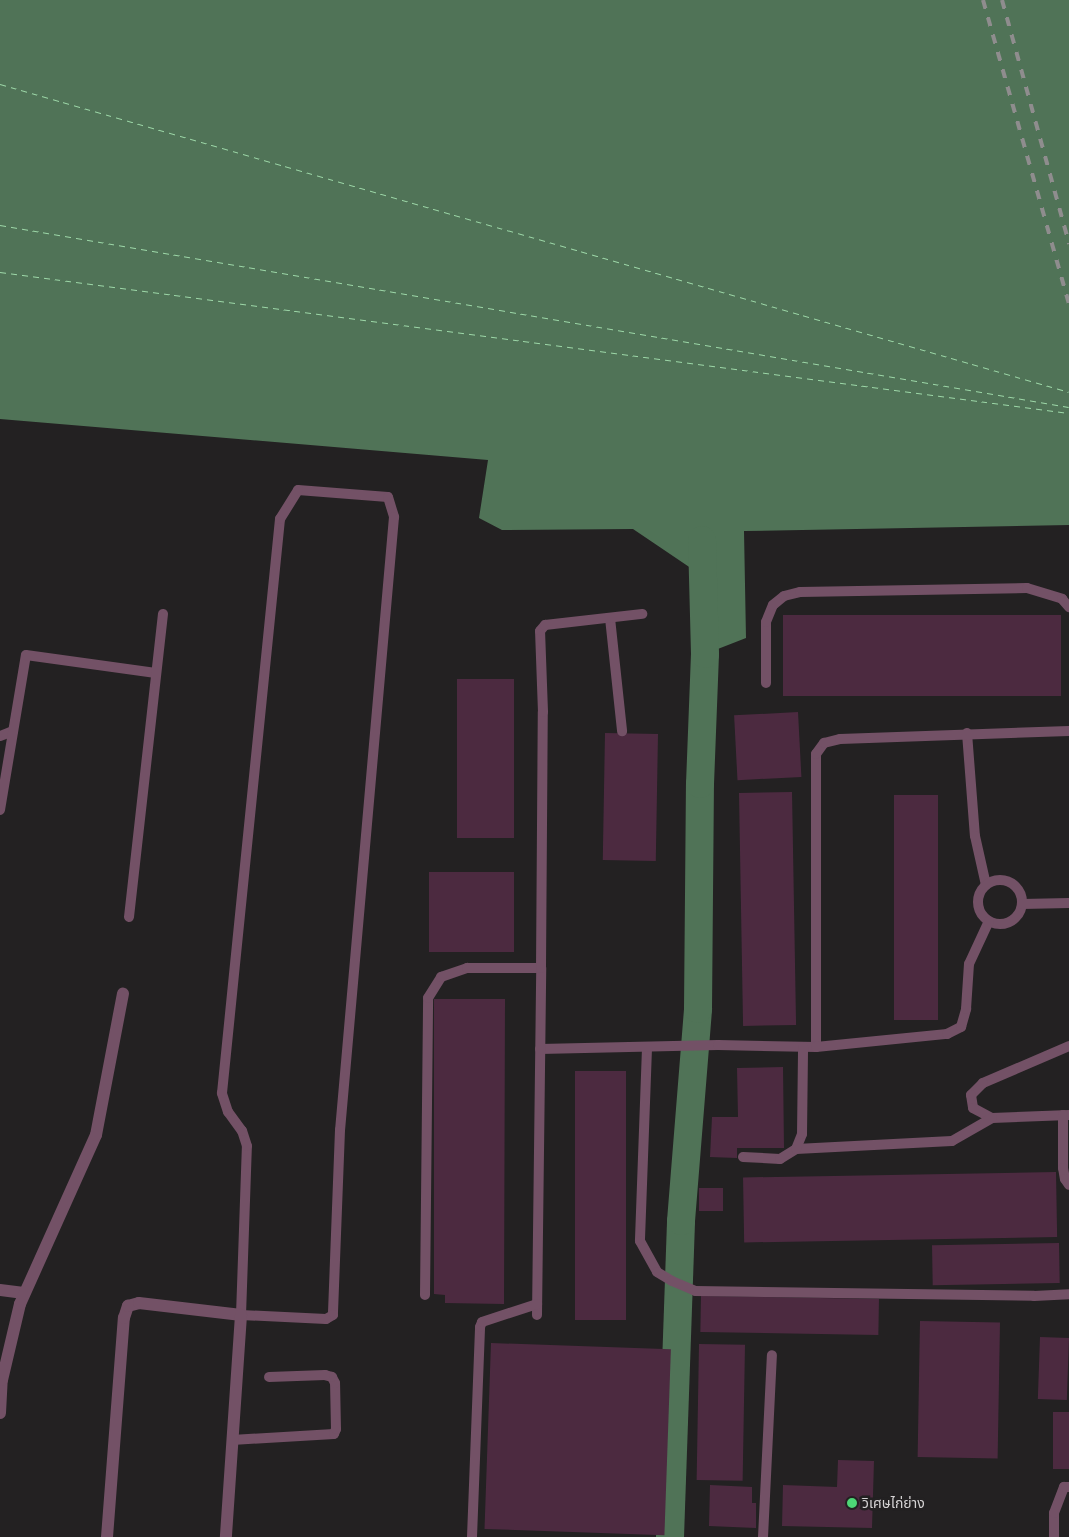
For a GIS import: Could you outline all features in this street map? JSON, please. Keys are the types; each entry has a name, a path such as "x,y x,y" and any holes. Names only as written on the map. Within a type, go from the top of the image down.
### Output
{"street":[{"path":"0,1413 2,1380 24,1293 96,1135 123,994"},
{"path":"0,1290 24,1293"},
{"path":"108,1537 124,1318 128,1306 138,1303 241,1315 226,1537"}],"lane":[{"path":"298,490 388,497 394,517 340,1130 333,1315 326,1319 241,1315 247,1146 242,1131 228,1112 222,1093 280,519 298,490"},
{"path":"766,683 766,622 773,606 784,596 800,592 1027,588 1062,599 1069,607"},
{"path":"129,916 163,614"},
{"path":"537,1315 542,968 542,712 540,631 545,626 642,614"},
{"path":"610,618 622,731"},
{"path":"0,810 26,655 156,673"},
{"path":"0,736 13,731"},
{"path":"816,1047 816,754 824,742 840,739 967,733 1069,731"},
{"path":"967,733 975,836 986,885"},
{"path":"999,880 1012,883 1019,890 1022,904 1016,917 1009,922 998,924 989,921 982,915 978,906 979,896 986,885 999,880"},
{"path":"1022,904 1069,903"},
{"path":"540,1049 718,1045 816,1047 947,1034 961,1027 966,1009 969,964 989,921"},
{"path":"424,1295 428,998 441,977 467,968 542,968"},
{"path":"992,1118 973,1108 971,1095 983,1083 1069,1046"},
{"path":"796,1149 802,1134 803,1047"},
{"path":"647,1048 640,1241 657,1272 672,1281 695,1291 1034,1296 1069,1294"},
{"path":"743,1157 780,1159 796,1149 952,1142 992,1118 1066,1115 1063,1168 1065,1179 1069,1185"},
{"path":"472,1537 480,1327 482,1322 537,1304"},
{"path":"763,1537 772,1355"},
{"path":"232,1440 334,1434 336,1429 335,1384 332,1377 325,1375 269,1377"},
{"path":"1054,1537 1054,1514 1064,1487 1069,1486"}],"shaded area":[{"path":"0,0 1069,0 1069,525 744,531 746,638 705,654 714,635 707,579 633,529 502,530 479,518 488,460 0,419"}],"building":[{"path":"783,615 1061,615 1061,696 783,696"},
{"path":"457,679 514,679 514,838 457,838"},
{"path":"798,712 801,777 737,780 734,715"},
{"path":"605,733 658,734 656,861 603,860"},
{"path":"792,792 796,1025 743,1026 739,793"},
{"path":"894,795 938,795 938,1020 894,1020"},
{"path":"429,872 514,872 514,952 429,952"},
{"path":"434,999 505,999 504,1304 445,1303 445,1295 434,1294"},
{"path":"783,1067 784,1148 737,1148 737,1158 710,1157 712,1117 738,1117 737,1068"},
{"path":"575,1071 626,1071 626,1320 575,1320"},
{"path":"1056,1172 1057,1237 744,1242 743,1177"},
{"path":"699,1188 723,1188 723,1211 699,1211"},
{"path":"1059,1243 1060,1283 933,1285 932,1245"},
{"path":"701,1296 879,1299 878,1335 700,1332"},
{"path":"920,1321 1000,1322 998,1458 918,1457"},
{"path":"1040,1337 1069,1338 1067,1400 1038,1399"},
{"path":"491,1343 671,1349 664,1535 485,1529"},
{"path":"699,1344 745,1345 743,1481 697,1480"},
{"path":"1053,1412 1069,1412 1069,1469 1053,1469"},
{"path":"838,1460 874,1461 872,1528 782,1526 783,1485 837,1487"},
{"path":"710,1485 752,1487 752,1503 756,1503 756,1528 709,1526"}],"waterway":[{"path":"670,1537 681,1221 698,1009 700,784 705,654 702,540"}],"ferry route":[{"path":"0,84 1069,392"},
{"path":"0,225 1069,407"},
{"path":"0,272 1069,413"}],"railway":[{"path":"983,0 1069,303"},
{"path":"1002,0 1069,244"}],"place":[{"name":"วิเศษไก่ย่าง","path":"852,1503"}]}
